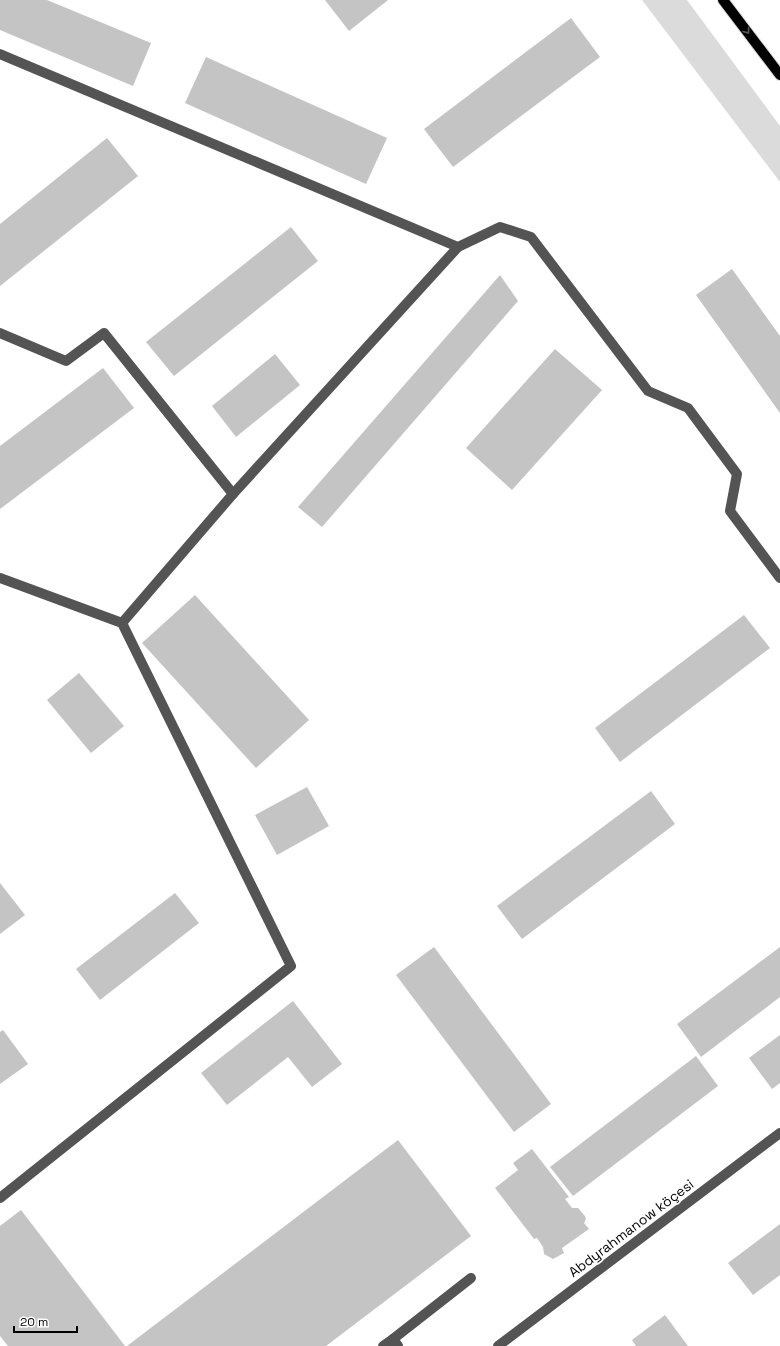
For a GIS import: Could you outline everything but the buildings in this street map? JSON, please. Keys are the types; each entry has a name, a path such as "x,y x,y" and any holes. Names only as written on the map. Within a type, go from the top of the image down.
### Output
{"main road":[{"path":"723,0 780,75"}],"street":[{"path":"0,54 458,246"},
{"path":"122,623 233,494 458,246 500,228 531,237 648,391 688,408 737,474 730,511 780,578"},
{"path":"0,333 66,361 104,333 233,494"},
{"path":"0,578 122,623 291,966 0,1198"},
{"name":"Abdyrahmanow köçesi","path":"498,1346 780,1133"},
{"path":"383,1346 395,1343 471,1278"}],"shaded area":[{"path":"642,0 687,0 780,126 780,182"}]}
